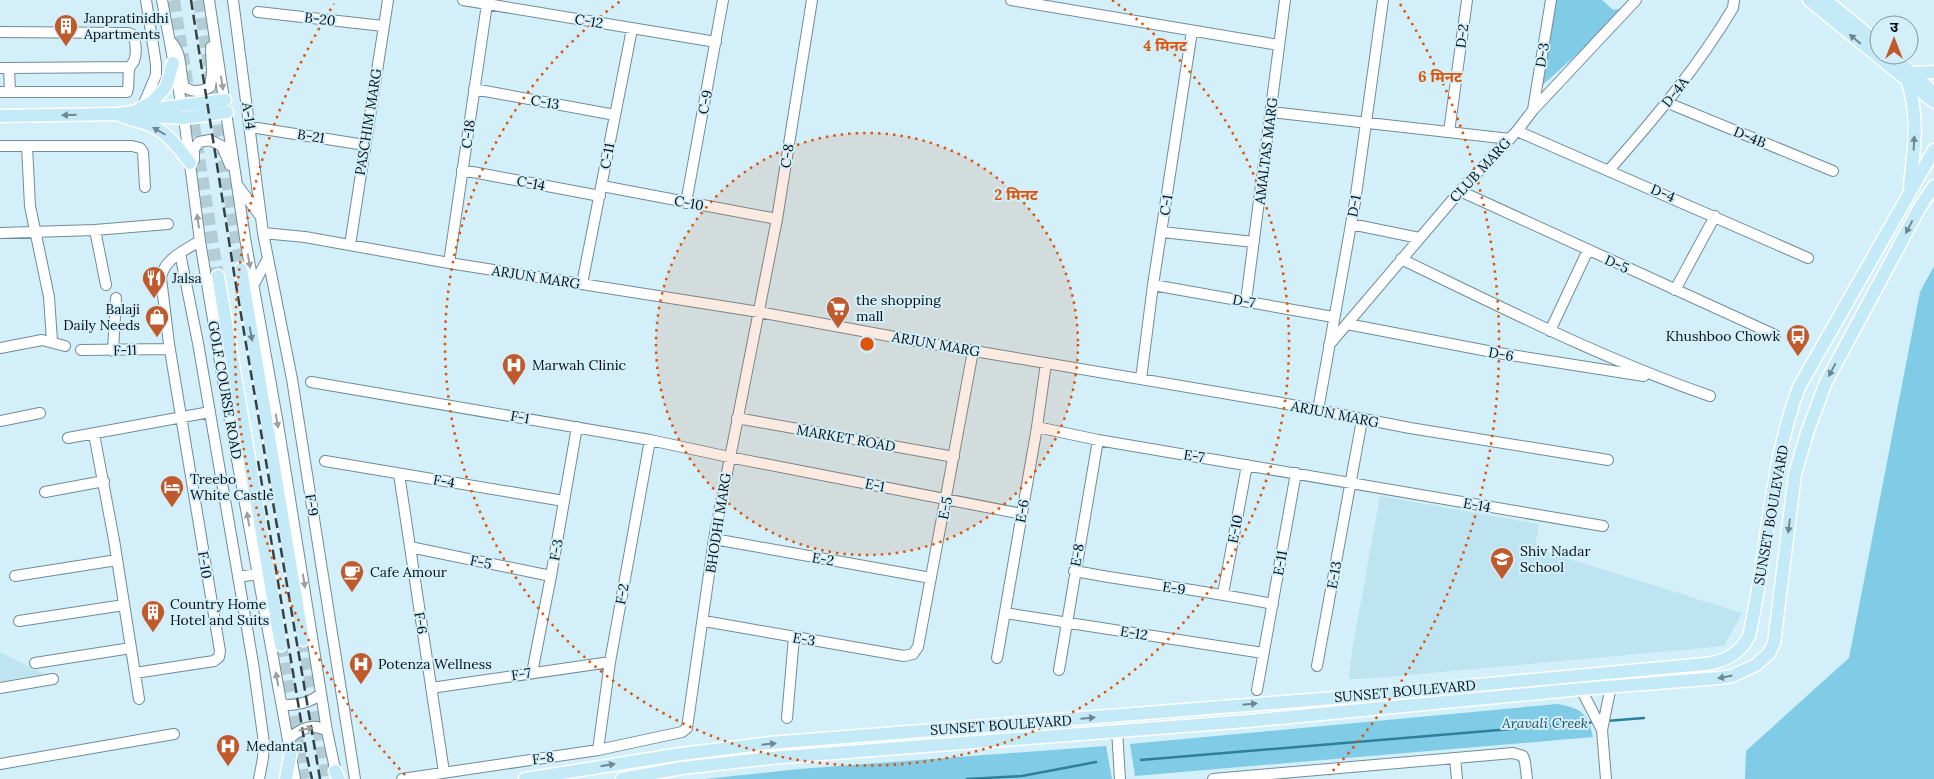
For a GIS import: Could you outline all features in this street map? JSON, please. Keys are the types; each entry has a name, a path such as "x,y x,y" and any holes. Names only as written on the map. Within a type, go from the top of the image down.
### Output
{"main road":[{"path":"1809,0 1934,93"},
{"path":"1826,0 1869,36"},
{"path":"118,114 142,108 152,102 166,87 173,63"},
{"path":"1900,65 1934,102"},
{"path":"1910,77 1934,72"},
{"path":"1910,77 1915,126 1910,191"},
{"path":"0,116 183,112 226,106"},
{"path":"118,114 126,119 150,125 168,136 190,163"},
{"name":"SUNSET BOULEVARD","path":"525,779 588,774 681,754 760,744 1359,696 1710,664 1724,661 1739,651 1750,636 1778,467 1788,420 1805,373 1934,150"},
{"name":"SUNSET BOULEVARD","path":"622,779 682,768 929,745 1334,713 1732,676 1756,665 1769,653 1774,643 1795,474 1806,433 1826,382 1920,207 1934,186"},
{"path":"1920,207 1934,196"},
{"path":"240,269 303,640"},
{"path":"218,276 281,645"},
{"path":"1739,651 1756,665"},
{"path":"1150,712 1151,728"},
{"path":"928,730 929,745"},
{"path":"286,779 290,745"}],"street":[{"path":"142,108 156,75 146,0"},
{"name":"GOLF COURSE ROAD","path":"162,0 183,112 200,241 228,410 295,779"},
{"path":"209,0 253,286 278,424 327,731 337,776"},
{"name":"A-14","path":"233,0 263,233"},
{"name":"PASCHIM MARG","path":"350,245 382,26 388,0"},
{"name":"C-12","path":"463,0 716,42"},
{"name":"C-9","path":"686,203 723,0"},
{"name":"C-8","path":"759,312 777,219 812,0"},
{"path":"1011,0 1045,3 1192,31 1279,45"},
{"name":"AMALTAS MARG","path":"1246,301 1286,0"},
{"name":"D-1","path":"1318,410 1351,224 1367,123 1383,0"},
{"name":"D-2","path":"1449,132 1467,0"},
{"name":"D-3","path":"1533,110 1551,0"},
{"name":"CLUB MARG","path":"1329,345 1460,191 1514,135 1533,110 1630,2"},
{"name":"C-18","path":"449,263 487,4"},
{"name":"D-4A","path":"1610,170 1668,103 1711,45 1734,4"},
{"name":"B-20","path":"258,12 382,26"},
{"name":"C-11","path":"582,284 632,29"},
{"name":"C-1","path":"1141,379 1153,285 1192,31"},
{"path":"0,32 129,33 135,40 134,62 130,67 129,88 127,92 5,92 5,68 130,67"},
{"path":"169,41 175,46 178,54 183,82 186,88 194,91 203,90 208,89 211,82 211,43 214,34"},
{"name":"C-13","path":"474,89 615,115"},
{"name":"D-4B","path":"1668,103 1833,170"},
{"name":"D-4","path":"1271,112 1449,132 1514,135 1610,170 1808,258"},
{"name":"B-21","path":"258,128 365,145"},
{"path":"192,178 195,170 194,149 199,142 206,140 214,141 222,146 235,171"},
{"path":"0,146 132,146 140,148 143,152 145,187"},
{"path":"27,146 28,191 34,232 48,297 52,341"},
{"name":"C-14","path":"462,170 601,191"},
{"path":"238,186 261,217"},
{"name":"C-10","path":"601,191 686,203 777,219"},
{"name":"D-5","path":"1460,191 1775,335"},
{"path":"1674,290 1715,216"},
{"path":"0,233 95,230 168,224"},
{"path":"1351,224 1419,238"},
{"path":"95,230 106,285"},
{"path":"1162,232 1254,242"},
{"name":"ARJUN MARG","path":"263,233 350,245 449,263 759,312 1318,410 1362,420 1608,460"},
{"name":"F-9","path":"263,233 294,388 355,779"},
{"path":"181,417 161,278 162,271 166,265 180,253 200,241"},
{"path":"1550,331 1588,250"},
{"path":"180,253 210,412 264,743 259,779"},
{"path":"253,286 268,258"},
{"name":"D-6","path":"1402,259 1550,331 1657,378 1710,396"},
{"name":"D-7","path":"1153,285 1334,318"},
{"path":"113,351 116,298"},
{"name":"BHODHI MARG","path":"682,732 687,728 689,721 714,539 759,312"},
{"name":"D-6","path":"1347,324 1498,353 1657,378"},
{"path":"0,348 33,341 52,341 64,346"},
{"name":"F-11","path":"81,350 170,349"},
{"name":"E-5","path":"904,656 913,654 918,647 973,351"},
{"name":"E-6","path":"997,658 1037,427 1046,363"},
{"name":"F-1","path":"311,382 650,440 729,457"},
{"path":"68,438 210,412"},
{"path":"0,420 40,413"},
{"name":"F-10","path":"135,674 214,661 219,657 220,651 181,417"},
{"name":"MARKET ROAD","path":"737,418 954,457"},
{"name":"E-13","path":"1317,666 1362,420"},
{"name":"F-3","path":"532,673 577,427"},
{"name":"E-7","path":"1037,427 1098,440 1351,483"},
{"path":"94,434 104,481 139,699"},
{"name":"F-2","path":"598,750 610,662 650,440"},
{"name":"E-8","path":"1059,670 1074,571 1098,440"},
{"name":"E-1","path":"729,457 1022,514"},
{"name":"F-4","path":"325,461 564,501"},
{"name":"E-10","path":"1223,594 1247,464"},
{"name":"E-11","path":"1257,690 1296,473"},
{"name":"F-6","path":"399,474 444,772"},
{"path":"45,492 104,481"},
{"name":"E-14","path":"1351,483 1603,526"},
{"name":"E-2","path":"714,539 931,578"},
{"name":"F-5","path":"410,548 551,576"},
{"path":"15,576 117,560"},
{"name":"E-9","path":"1074,571 1223,594 1273,604"},
{"path":"238,577 258,574"},
{"path":"19,621 124,606"},
{"name":"E-12","path":"1005,613 1263,653"},
{"name":"E-3","path":"704,621 904,656"},
{"path":"787,718 794,637"},
{"path":"35,663 131,648"},
{"name":"F-7","path":"431,688 610,662"},
{"path":"0,688 53,680"},
{"path":"1606,779 1602,726 1611,686"},
{"path":"1581,689 1602,726"},
{"path":"282,704 289,706 317,698 321,693"},
{"path":"290,745 299,730 313,727 327,731"},
{"path":"1117,730 1120,779"},
{"name":"F-8","path":"402,779 598,750 682,732"},
{"path":"0,764 174,734"},
{"path":"1213,779 1518,754 1525,759 1527,779"},
{"path":"1455,758 1457,779"}],"shaded area":[{"name":"Shiv Nadar School","path":"1380,496 1539,524 1535,548 1742,613 1724,646 1349,679 1351,658"},
{"path":"0,652 44,674 0,682"}],"green space":[{"path":"1555,0 1602,0 1613,10 1631,6 1537,90"},
{"path":"1934,266 1934,779 1745,779 1746,751 1849,658 1920,292"},
{"name":"Aravali Creek","path":"1557,704 1572,707 1582,713 1589,722 1593,737 1135,776 1130,744"},
{"path":"1106,746 1112,779 705,779 799,769"}],"waterway":[{"path":"1606,721 1644,718"},
{"path":"1141,760 1596,722"},
{"path":"967,779 1022,776 1096,762"}],"tunnel":[{"path":"174,0 218,276"},
{"path":"199,0 241,269"},
{"path":"303,640 327,779"},
{"path":"281,645 304,779"}],"railway":[{"path":"191,0 235,279 320,779"},
{"path":"258,461 312,779"}],"place":[{"name":"Janpratinidhi Apartments","path":"66,47"},
{"name":"Jalsa","path":"154,299"},
{"name":"the shopping mall","path":"838,329"},
{"name":"Balaji Daily Needs","path":"157,338"},
{"name":"Khushboo Chowk","path":"1798,357"},
{"name":"Marwah Clinic","path":"514,386"},
{"name":"Treebo White Castle","path":"172,508"},
{"name":"Shiv Nadar School","path":"1502,580"},
{"name":"Cafe Amour","path":"352,593"},
{"name":"Country Home Hotel and Suits","path":"153,633"},
{"name":"Potenza Wellness","path":"361,685"},
{"name":"Medanta","path":"228,767"}]}
